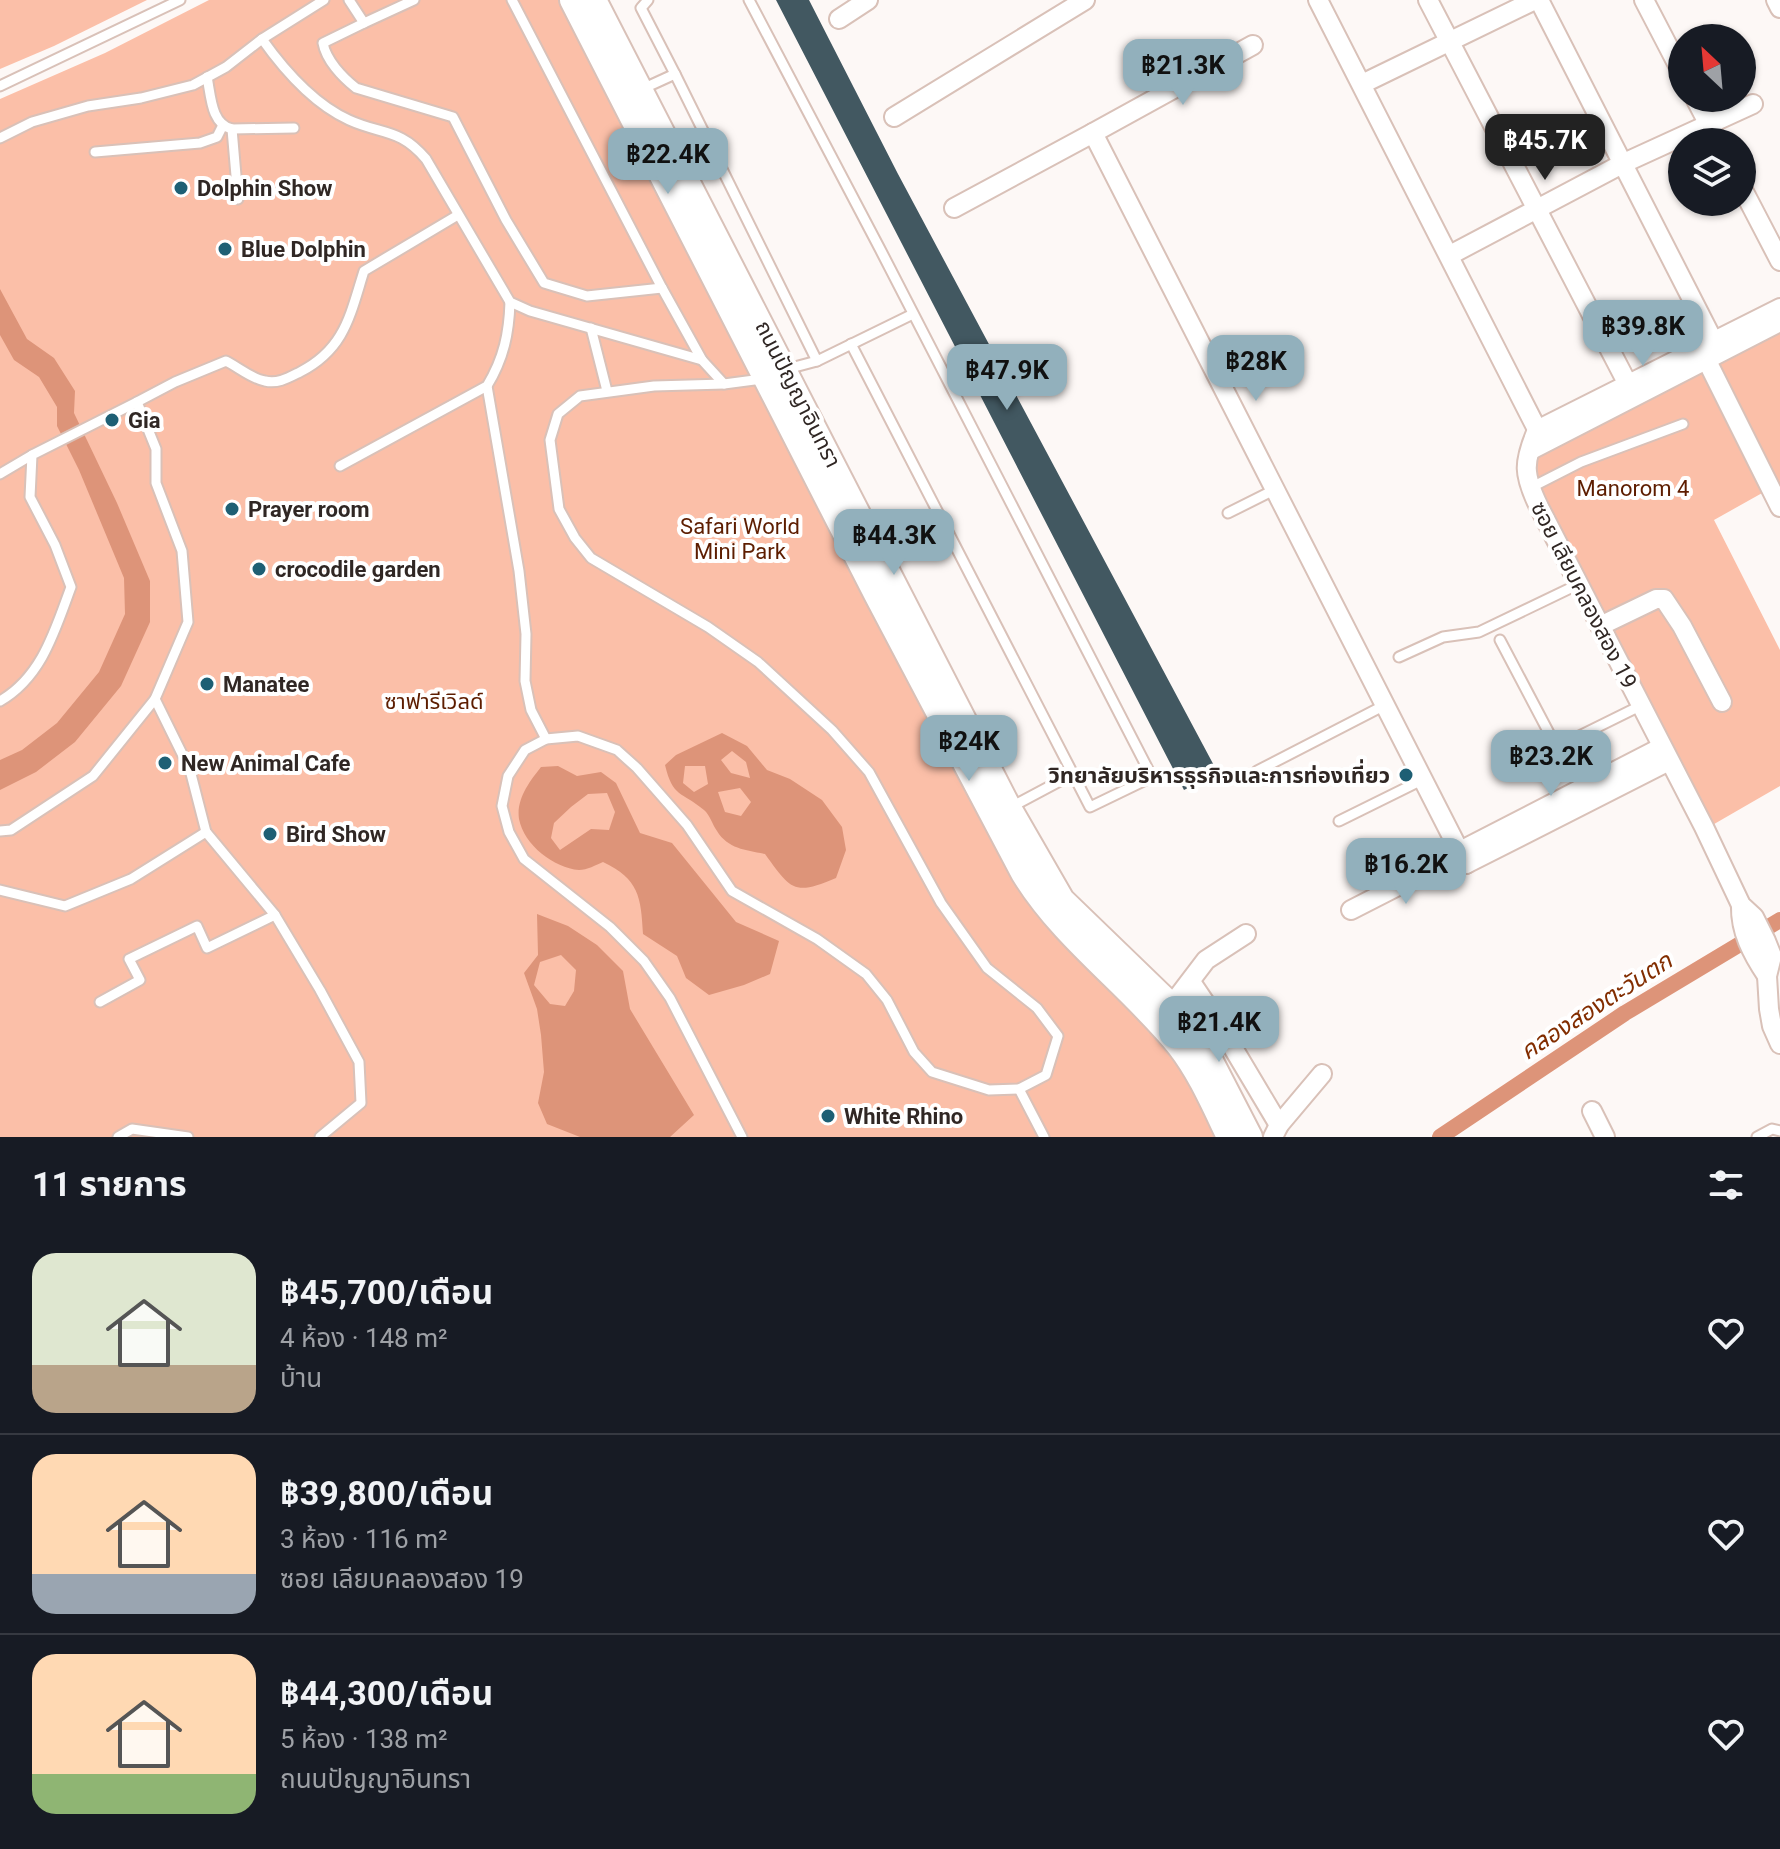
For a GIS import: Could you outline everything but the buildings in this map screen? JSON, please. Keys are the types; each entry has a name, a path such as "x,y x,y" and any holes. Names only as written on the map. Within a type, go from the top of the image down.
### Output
{"street":[{"name":"ถนนปัญญาอินทรา","path":"572,0 632,94"},
{"name":"ถนนปัญญาอินทรา","path":"594,0 632,94 1001,813 1039,898 1180,1047 1229,1137"},
{"path":"839,19 868,0"},
{"path":"894,117 1085,0"},
{"path":"1318,0 1540,436 1710,350 1780,322"},
{"path":"1428,0 1630,389"},
{"path":"1362,84 1537,0 1624,163 1774,481 1780,507"},
{"path":"1644,0 1668,46"},
{"path":"1776,0 1780,8"},
{"path":"954,208 1253,45"},
{"path":"1702,112 1711,128"},
{"path":"1450,255 1624,163 1734,112"},
{"path":"1093,133 1463,857"},
{"path":"1756,215 1780,261"},
{"path":"1710,350 1780,308"},
{"name":"ซอย เลียบคลองสอง 19","path":"1540,436 1527,453 1526,473 1530,488 1745,915 1765,965 1772,1026 1780,1044"},
{"path":"1600,626 1656,599 1664,599 1682,626 1722,702"},
{"path":"1351,910 1666,754"},
{"name":"ถนนปัญญาอินทรา","path":"1001,813 1062,900 1171,1006 1202,1044 1250,1137"},
{"path":"1171,1006 1206,960 1246,934"},
{"path":"1191,982 1229,1039 1276,1131 1322,1074"},
{"path":"1592,1111 1605,1137"}],"lane":[{"path":"1,84 180,0"},
{"path":"0,138 32,122 74,110 193,85 226,67 262,39 324,0"},
{"path":"349,0 364,23"},
{"path":"414,0 323,43 344,78 356,88 453,117 513,232 544,283 587,296 662,288"},
{"path":"512,0 662,288 702,360 724,384"},
{"path":"648,0 641,8 817,361"},
{"path":"749,0 1152,777 1090,807 851,344"},
{"path":"262,39 277,60 331,111 352,122 386,131 412,143 426,159 510,302 509,333 499,366 487,386 340,466"},
{"path":"632,94 675,74"},
{"path":"207,77 217,121 227,128 294,128"},
{"path":"95,152 200,143 217,137 227,128"},
{"path":"227,128 238,199"},
{"path":"0,474 175,382 226,361 262,381 279,382 306,369 336,345 348,321 364,271 458,215"},
{"path":"510,302 530,311 702,360"},
{"path":"742,1137 670,998 644,961 610,927 524,859 509,832 502,806 508,776 525,750 546,739 578,736 617,750 687,825 732,891 817,939 866,974 887,1000 914,1052 932,1072 989,1090 1019,1089 1046,1075 1058,1036 1037,1008 987,968 941,903 869,772 832,730 758,662 708,627 591,558 575,538 559,509 550,440 558,414 580,396 607,391 724,384 775,374 817,361 913,314"},
{"path":"591,328 607,391"},
{"path":"487,386 519,571 526,634 525,681 531,710 546,739"},
{"path":"0,831 11,830 93,776 155,699 188,622 182,551 156,483 156,449 137,402"},
{"path":"1530,488 1581,462 1683,424"},
{"path":"0,701 14,693 47,653 71,587 55,545 30,497 32,455"},
{"path":"1228,513 1276,489"},
{"path":"1399,657 1443,637 1479,632 1579,584"},
{"path":"1500,640 1569,771"},
{"path":"155,699 190,770 206,832 275,915 359,1062 361,1103 320,1137"},
{"path":"1257,771 1385,705"},
{"path":"1557,747 1640,706"},
{"path":"1001,813 1073,774"},
{"path":"1339,821 1424,779"},
{"path":"0,890 65,906 131,879 206,832"},
{"path":"100,1002 140,980 129,959 142,952 197,926 207,948 275,915"},
{"path":"1019,1089 1044,1137"},
{"path":"118,1137 132,1129 188,1137"},
{"path":"1757,1137 1772,1129 1780,1131"}],"green space":[{"path":"0,0 147,0 0,69"},
{"name":"ซาฟารีเวิลด์","path":"209,0 559,0 1030,906 1182,1063 1219,1137 0,1137 0,99 105,53"},
{"name":"Manorom 4","path":"1780,314 1780,483 1714,520 1780,650 1780,786 1709,827 1532,482 1543,436"}],"shaded area":[{"path":"0,289 27,339 54,358 75,391 74,413 150,581 150,622 121,686 75,742 36,772 0,790 0,760 22,750 57,723 99,672 125,614 124,578 57,426 57,407 39,377 14,360 0,335"},
{"path":"722,733 747,746 767,770 790,779 822,800 842,827 846,850 836,878 811,887 794,886 765,854 726,842 706,812 679,793 671,783 665,765 676,755","holes":["732,751 746,762 750,778 731,773 721,760","685,766 705,766 708,784 694,792 683,783","740,788 751,802 741,816 725,812 718,792"]},
{"path":"558,766 577,776 601,772 616,783 640,833 672,843 736,922 779,941 770,974 709,995 686,978 677,956 643,934 639,899 624,875 603,862 579,870 560,865 542,854 527,838 519,819 525,791 541,767","holes":["607,793 615,812 609,830 591,829 560,850 551,838 554,823 588,794"]},
{"path":"537,914 568,926 597,945 623,971 630,1009 694,1115 670,1137 580,1137 547,1124 538,1103 544,1072 541,1035 537,1009 524,973 538,955","holes":["561,955 576,970 574,991 565,1006 550,1004 534,985 540,962"]}],"waterway":[{"name":"คลองสองตะวันตก","path":"1440,1137 1625,1013 1780,920"}],"place":[{"name":"Dolphin Show","path":"181,188"},
{"name":"Blue Dolphin","path":"225,249"},
{"name":"Gia","path":"112,420"},
{"name":"Prayer room","path":"232,509"},
{"name":"crocodile garden","path":"259,569"},
{"name":"Manatee","path":"207,684"},
{"name":"New Animal Cafe","path":"165,763"},
{"name":"วิทยาลัยบริหารธุรกิจและการท่องเที่ยว","path":"1406,775"},
{"name":"Bird Show","path":"270,834"},
{"name":"White Rhino","path":"828,1116"}],"park label":[{"name":"Safari World Mini Park","path":"740,538"}]}
